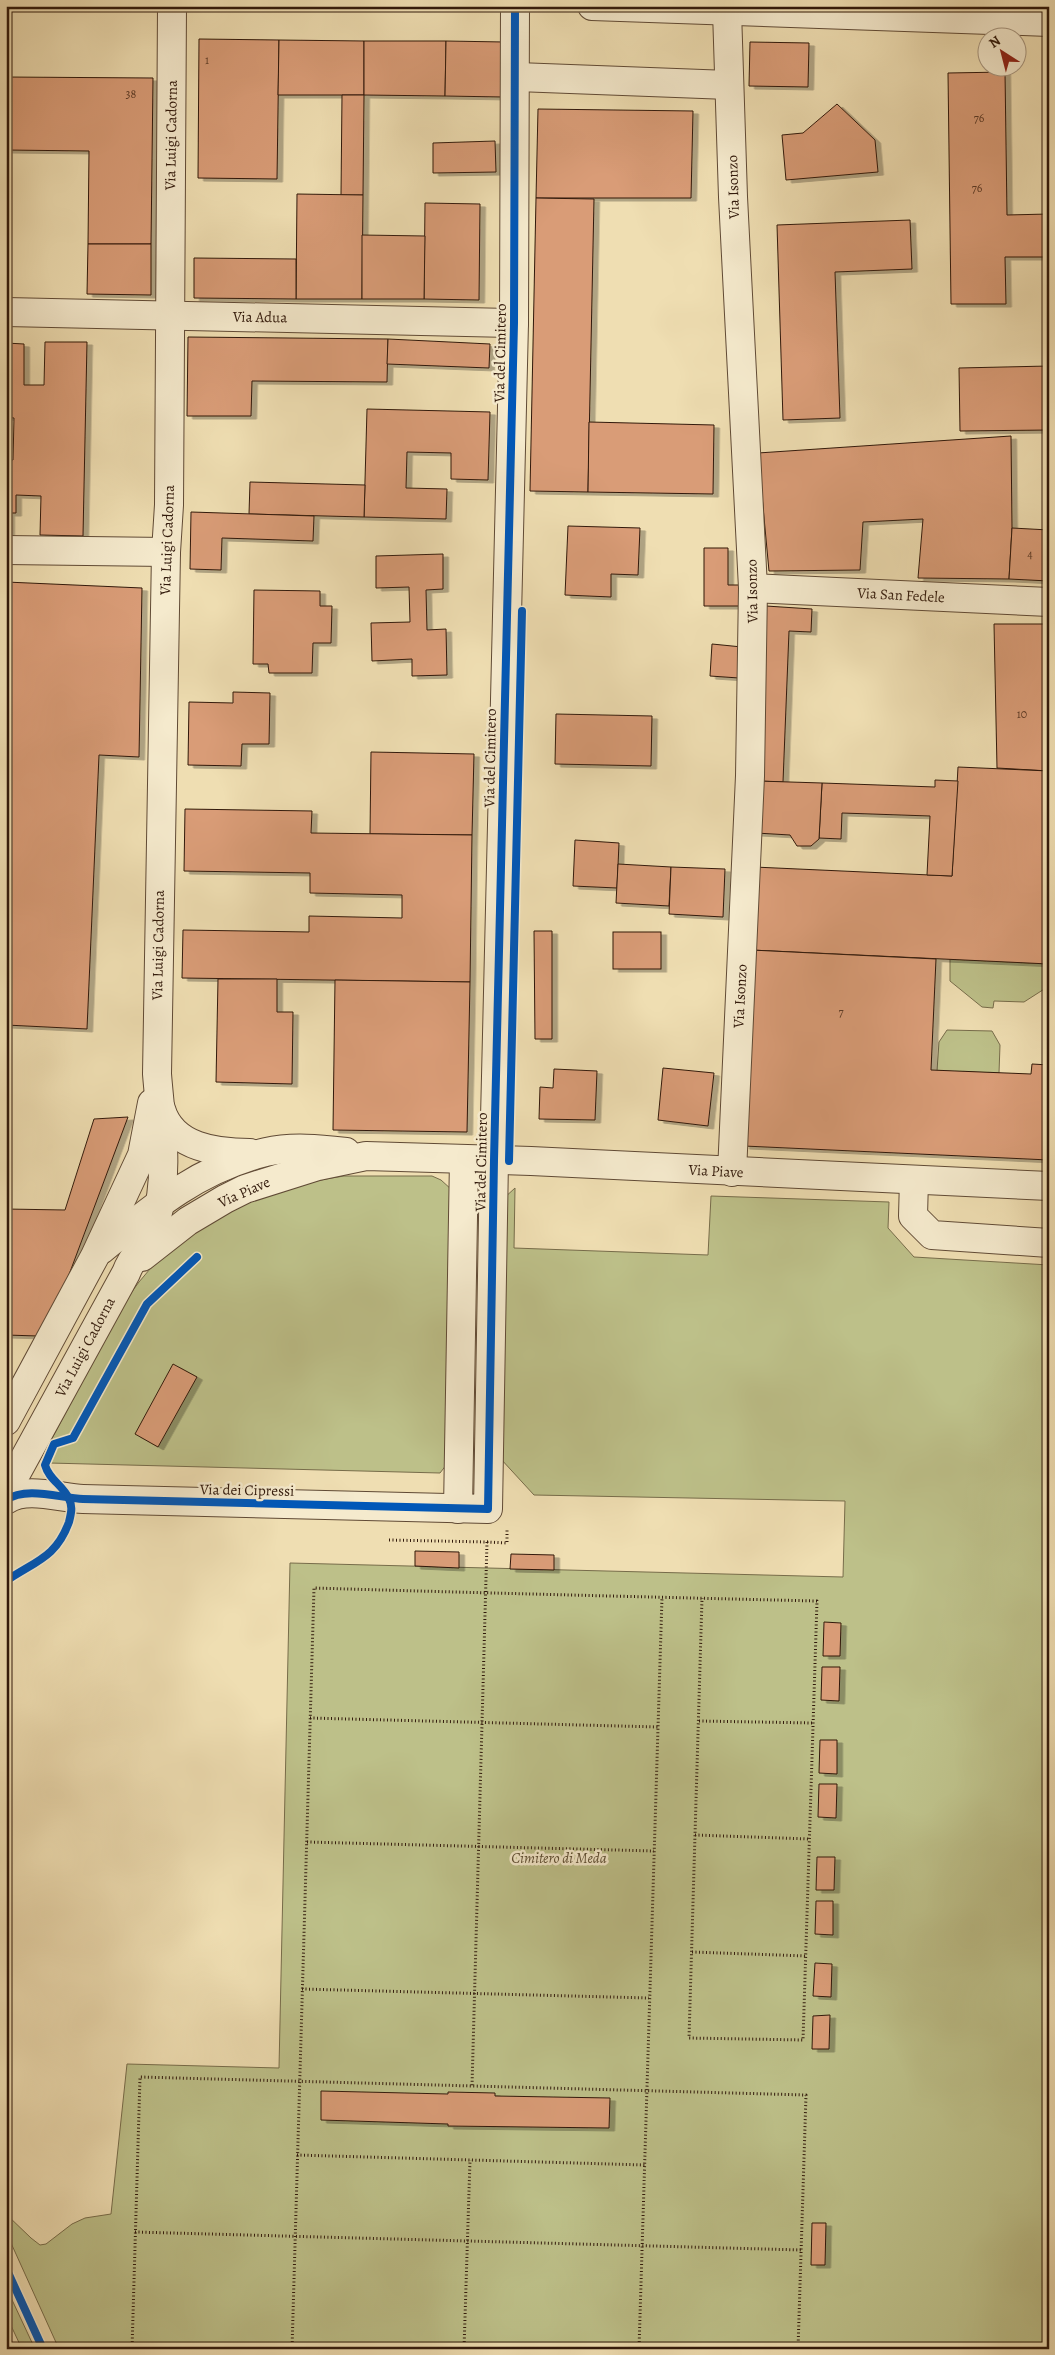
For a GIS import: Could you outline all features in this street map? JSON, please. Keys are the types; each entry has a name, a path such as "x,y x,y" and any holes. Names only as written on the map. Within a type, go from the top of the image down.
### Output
{"street":[{"name":"Via Luigi Cadorna","path":"6,1492 126,1274 132,1257 154,1225 159,1202 164,1147 157,1074 166,552 170,505 169,315 172,6"},
{"name":"Via del Cimitero","path":"488,1509 494,1160 514,323 517,77 515,6"},
{"path":"592,6 727,11 915,12 1049,22"},
{"name":"Via Isonzo","path":"727,11 745,455 753,588 750,776 732,1172"},
{"path":"517,77 729,84"},
{"name":"Via Adua","path":"6,312 514,323"},
{"path":"6,550 166,552"},
{"name":"Via San Fedele","path":"753,588 1049,602"},
{"name":"Via Luigi Cadorna","path":"6,1421 95,1256 142,1155 157,1074"},
{"name":"Via Piave","path":"160,1103 163,1116 170,1127 198,1146 216,1151 267,1152 310,1149 383,1156 1049,1186"},
{"name":"Via Piave","path":"159,1202 203,1176 267,1152"},
{"name":"Via Piave","path":"126,1274 142,1257 176,1230 225,1199 272,1180 318,1166 350,1158 383,1156"},
{"name":"Via del Cimitero","path":"458,1509 464,1159"},
{"path":"914,1180 913,1216 932,1235 1049,1243"},
{"name":"Via Luigi Cadorna","path":"95,1256 159,1202"},
{"name":"Via dei Cipressi","path":"6,1500 16,1494 27,1493 83,1499 488,1509"}],"path":[{"path":"389,1540 487,1542 472,2086"},
{"path":"292,2349 314,1588 486,1593 662,1597 702,1598 816,1601 803,2040 689,2038 702,1598"},
{"path":"639,2349 662,1597"},
{"path":"310,1718 658,1727"},
{"path":"698,1721 813,1724"},
{"path":"695,1836 809,1839"},
{"path":"307,1842 654,1852"},
{"path":"692,1952 806,1956"},
{"path":"302,1989 650,1998"},
{"path":"132,2349 140,2077 806,2095 798,2349"},
{"path":"297,2155 645,2165"},
{"path":"464,2349 470,2160"},
{"path":"135,2232 801,2250"}],"green space":[{"path":"950,959 1049,964 1049,986 1024,1002 994,1001 993,1008 982,1007 950,981"},
{"path":"947,1030 992,1031 1000,1045 999,1073 937,1071 939,1042"},
{"path":"344,1176 432,1176 441,1180 452,1190 447,1464 440,1473 49,1463 57,1449 49,1444 119,1313 139,1282 159,1260 205,1224 231,1210 287,1188"},
{"name":"Cimitero di Meda","path":"515,1188 514,1248 708,1255 711,1196 889,1202 888,1228 914,1257 1049,1265 1049,2349 59,2349 6,2232 6,2214 40,2245 46,2244 72,2224 85,2218 111,2214 127,2064 279,2068 290,1563 843,1577 845,1501 534,1495 500,1458 503,1199"},
{"path":"6,2287 35,2349 22,2349 6,2315"}],"building":[{"path":"199,39 279,40 277,179 198,178"},
{"path":"279,40 364,41 364,95 278,95"},
{"path":"364,41 446,41 445,96 364,95"},
{"path":"446,41 504,42 503,97 445,96"},
{"path":"750,42 809,43 808,87 749,86"},
{"path":"978,72 978,78 1005,78 1007,215 1049,214 1049,257 1005,257 1006,304 951,304 948,73"},
{"path":"6,77 153,78 151,244 88,244 89,151 6,150"},
{"path":"342,95 364,95 363,195 341,195"},
{"path":"837,104 875,140 878,172 786,180 782,135 803,133"},
{"path":"538,109 693,111 691,198 536,198"},
{"path":"495,141 496,172 433,173 433,143"},
{"path":"297,194 363,195 362,299 296,299"},
{"path":"536,198 594,199 588,492 530,491"},
{"path":"425,203 480,204 479,300 424,299"},
{"path":"910,220 912,269 835,272 840,418 783,420 777,225"},
{"path":"362,235 425,236 424,299 362,299"},
{"path":"88,244 151,244 151,295 87,294"},
{"path":"194,258 296,259 296,299 194,298"},
{"path":"188,337 388,339 387,382 252,381 251,416 187,416"},
{"path":"388,339 490,344 489,368 387,364"},
{"path":"45,342 87,342 83,536 40,535 41,496 16,495 16,513 9,513 9,532 6,532 6,460 13,460 14,418 6,417 6,343 24,344 24,385 44,385"},
{"path":"1049,366 1049,430 960,431 959,368"},
{"path":"367,409 490,412 488,480 451,479 451,453 407,452 406,488 447,489 446,519 364,517"},
{"path":"589,422 714,425 713,494 588,492"},
{"path":"1011,436 1012,528 1009,579 918,578 923,519 863,522 860,570 769,571 758,453"},
{"path":"250,482 365,485 364,517 249,514"},
{"path":"191,512 314,516 313,541 222,538 221,570 190,569"},
{"path":"568,526 640,528 638,575 611,574 611,597 565,595"},
{"path":"1012,528 1049,530 1049,581 1009,579"},
{"path":"704,548 728,548 728,585 741,585 741,606 704,606"},
{"path":"443,554 443,589 426,590 427,630 446,629 447,675 412,676 412,659 372,661 371,623 410,622 409,587 376,588 376,556"},
{"path":"6,582 142,588 139,757 99,755 87,1029 6,1025"},
{"path":"254,590 320,591 320,606 332,606 331,643 313,643 312,673 269,673 268,664 253,664"},
{"path":"766,606 812,609 811,632 789,631 783,782 758,781"},
{"path":"994,624 1049,624 1049,771 997,768"},
{"path":"712,644 742,647 739,678 710,676"},
{"path":"233,692 270,693 269,744 242,744 241,766 188,765 189,702 233,703"},
{"path":"556,714 652,716 651,766 555,764"},
{"path":"371,752 474,754 472,835 370,834"},
{"path":"958,767 1049,771 1049,964 751,950 754,867 952,876"},
{"path":"935,780 958,781 952,876 927,875 930,816 842,813 841,839 819,838 822,783 935,787"},
{"path":"758,781 822,783 819,839 811,846 797,846 790,835 756,833"},
{"path":"185,809 312,811 311,833 472,835 470,982 182,978 183,930 309,932 309,916 402,918 402,895 310,893 310,873 184,871"},
{"path":"575,840 619,843 617,888 573,886"},
{"path":"618,864 671,867 669,906 616,903"},
{"path":"671,867 725,869 723,917 669,914"},
{"path":"534,931 552,931 552,1039 535,1039"},
{"path":"613,932 661,932 661,969 613,969"},
{"path":"751,950 936,959 931,1070 1031,1074 1032,1064 1049,1065 1049,1160 744,1146"},
{"path":"218,979 277,979 277,1012 293,1012 292,1084 216,1082"},
{"path":"335,980 470,982 467,1132 333,1130"},
{"path":"663,1068 714,1073 708,1126 658,1120"},
{"path":"554,1069 597,1071 595,1120 539,1119 540,1087 553,1088"},
{"path":"128,1117 67,1280 38,1336 6,1335 6,1209 65,1210 94,1119"},
{"path":"173,1364 197,1377 158,1447 135,1434"},
{"path":"415,1551 459,1552 459,1568 415,1566"},
{"path":"511,1554 554,1555 554,1570 510,1569"},
{"path":"824,1622 841,1623 840,1656 823,1656"},
{"path":"822,1667 840,1667 839,1701 821,1700"},
{"path":"820,1740 837,1740 837,1774 819,1773"},
{"path":"819,1784 837,1784 836,1818 818,1817"},
{"path":"817,1857 835,1857 834,1890 816,1890"},
{"path":"816,1901 833,1901 833,1935 815,1934"},
{"path":"815,1963 832,1964 831,1997 813,1996"},
{"path":"830,2015 829,2049 812,2049 813,2016"},
{"path":"321,2091 448,2094 448,2092 495,2093 495,2096 610,2098 609,2128 448,2126 448,2124 321,2120"},
{"path":"812,2223 826,2223 825,2265 811,2265"}],"cycle path":[{"path":"6,1500 14,1496 33,1493 83,1499 488,1509 494,1160 514,323 515,6"},
{"path":"509,1161 522,611"},
{"path":"6,1581 44,1558 58,1544 69,1522 71,1504 45,1465 54,1444 73,1438 147,1304 197,1257"},
{"path":"6,2268 43,2349"}]}
